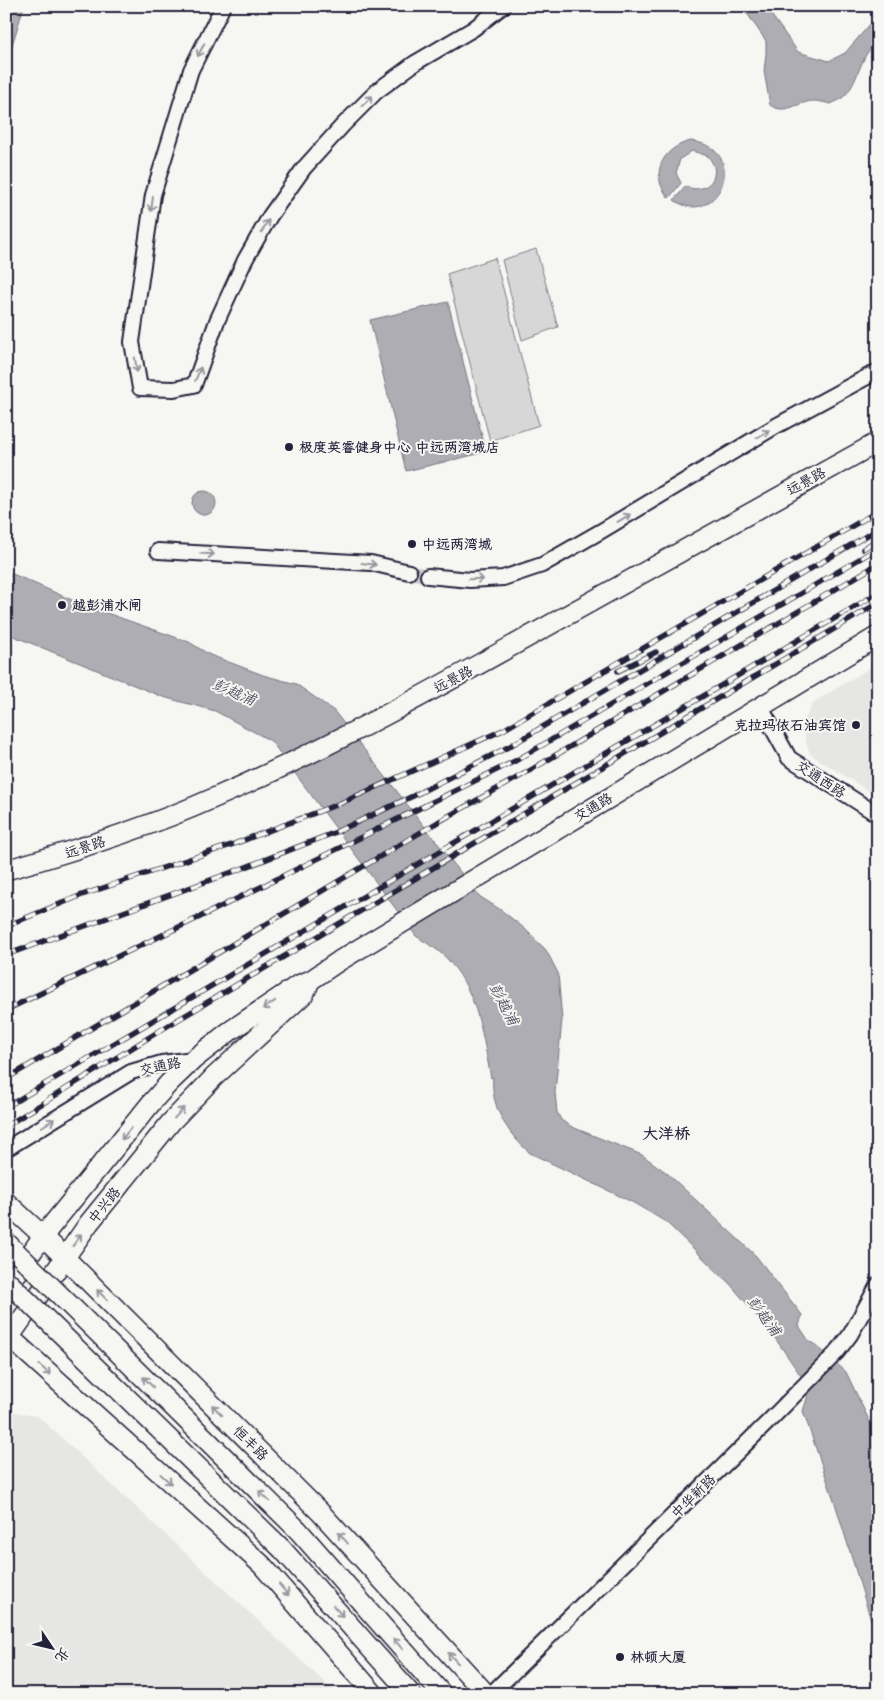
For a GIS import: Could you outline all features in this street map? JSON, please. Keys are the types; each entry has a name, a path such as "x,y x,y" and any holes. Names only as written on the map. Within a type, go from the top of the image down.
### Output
{"main road":[{"name":"远景路","path":"6,870 66,854 144,827 214,799 285,766 472,669 878,442"},
{"name":"交通路","path":"194,1059 230,1031 298,985 310,980 878,636"},
{"name":"交通路","path":"214,1077 304,994 310,980"},
{"name":"中兴路","path":"6,1289 43,1236 152,1102 194,1059"},
{"name":"中兴路","path":"7,1338 89,1223 171,1122 214,1077"},
{"name":"恒丰路","path":"6,1202 43,1236 320,1513 486,1694"},
{"name":"恒丰路","path":"6,1242 298,1530 442,1694"},
{"path":"6,1280 282,1549 411,1694"},
{"path":"7,1338 262,1565 374,1694"}],"street":[{"path":"223,6 191,70 153,195 132,342 140,388 174,389 194,385 217,322 245,260 270,216 304,168 343,125 377,92 416,63 473,29 503,6"},
{"path":"428,576 470,580 503,578 542,565 776,426 878,371"},
{"path":"158,551 371,564 409,572"},
{"name":"交通西路","path":"760,706 789,758 878,816"},
{"name":"交通路","path":"6,1149 131,1072 162,1063 194,1059"},
{"name":"中华新路","path":"492,1694 837,1352 850,1336 878,1285"}],"shaded area":[{"path":"536,249 558,327 522,340 502,260"},
{"path":"495,258 539,425 490,441 447,274"},
{"path":"878,663 878,797 810,754 805,739 805,719 814,702"},
{"path":"6,1410 39,1417 337,1694 6,1694"}],"water":[{"path":"6,6 24,6 6,65"},
{"path":"742,6 765,6 798,52 829,61 845,53 878,15 878,42 866,54 848,92 839,100 831,104 814,101 787,109 776,108 770,105 764,71 766,41"},
{"path":"691,141 710,147 721,158 724,171 722,185 715,197 704,205 690,207 674,200 686,186 696,189 710,183 713,178 714,167 708,156 692,151 680,159 676,173 681,183 669,198 663,189 659,171 666,155 681,144"},
{"path":"448,302 486,452 406,471 370,320"},
{"path":"204,491 212,495 216,503 212,511 204,515 196,511 192,503 196,495"},
{"name":"彭越浦","path":"6,571 81,604 189,642 210,655 263,675 296,684 334,711 479,896 525,929 546,950 558,973 562,1020 555,1092 557,1112 561,1120 572,1127 642,1155 667,1173 756,1256 802,1315 799,1326 809,1341 846,1372 878,1439 878,1643 835,1503 803,1411 810,1389 768,1328 730,1284 666,1222 632,1202 530,1153 522,1146 502,1119 494,1099 493,1077 491,1078 478,1017 467,988 459,975 443,954 416,936 271,741 215,711 163,697 6,633"}],"tunnel":[{"path":"409,572 428,576"}],"railway":[{"path":"6,926 82,895 234,844 341,803 503,730 878,511"},
{"path":"6,955 336,832 413,796 510,746 878,529"},
{"path":"863,549 878,539"},
{"path":"6,1010 200,917 517,760 878,548"},
{"path":"6,1079 438,822 524,774 878,564"},
{"path":"6,1107 878,593"},
{"path":"6,1126 169,1025 878,603"},
{"path":"618,671 656,652"}],"place":[{"name":"极度英睿健身中心 中远两湾城店","path":"289,447"},
{"name":"中远两湾城","path":"412,544"},
{"name":"越彭浦水闸","path":"62,605"},
{"name":"克拉玛依石油宾馆","path":"856,725"},
{"name":"林顿大厦","path":"620,1657"}],"district":[{"name":"大洋桥","path":"666,1133"}]}
